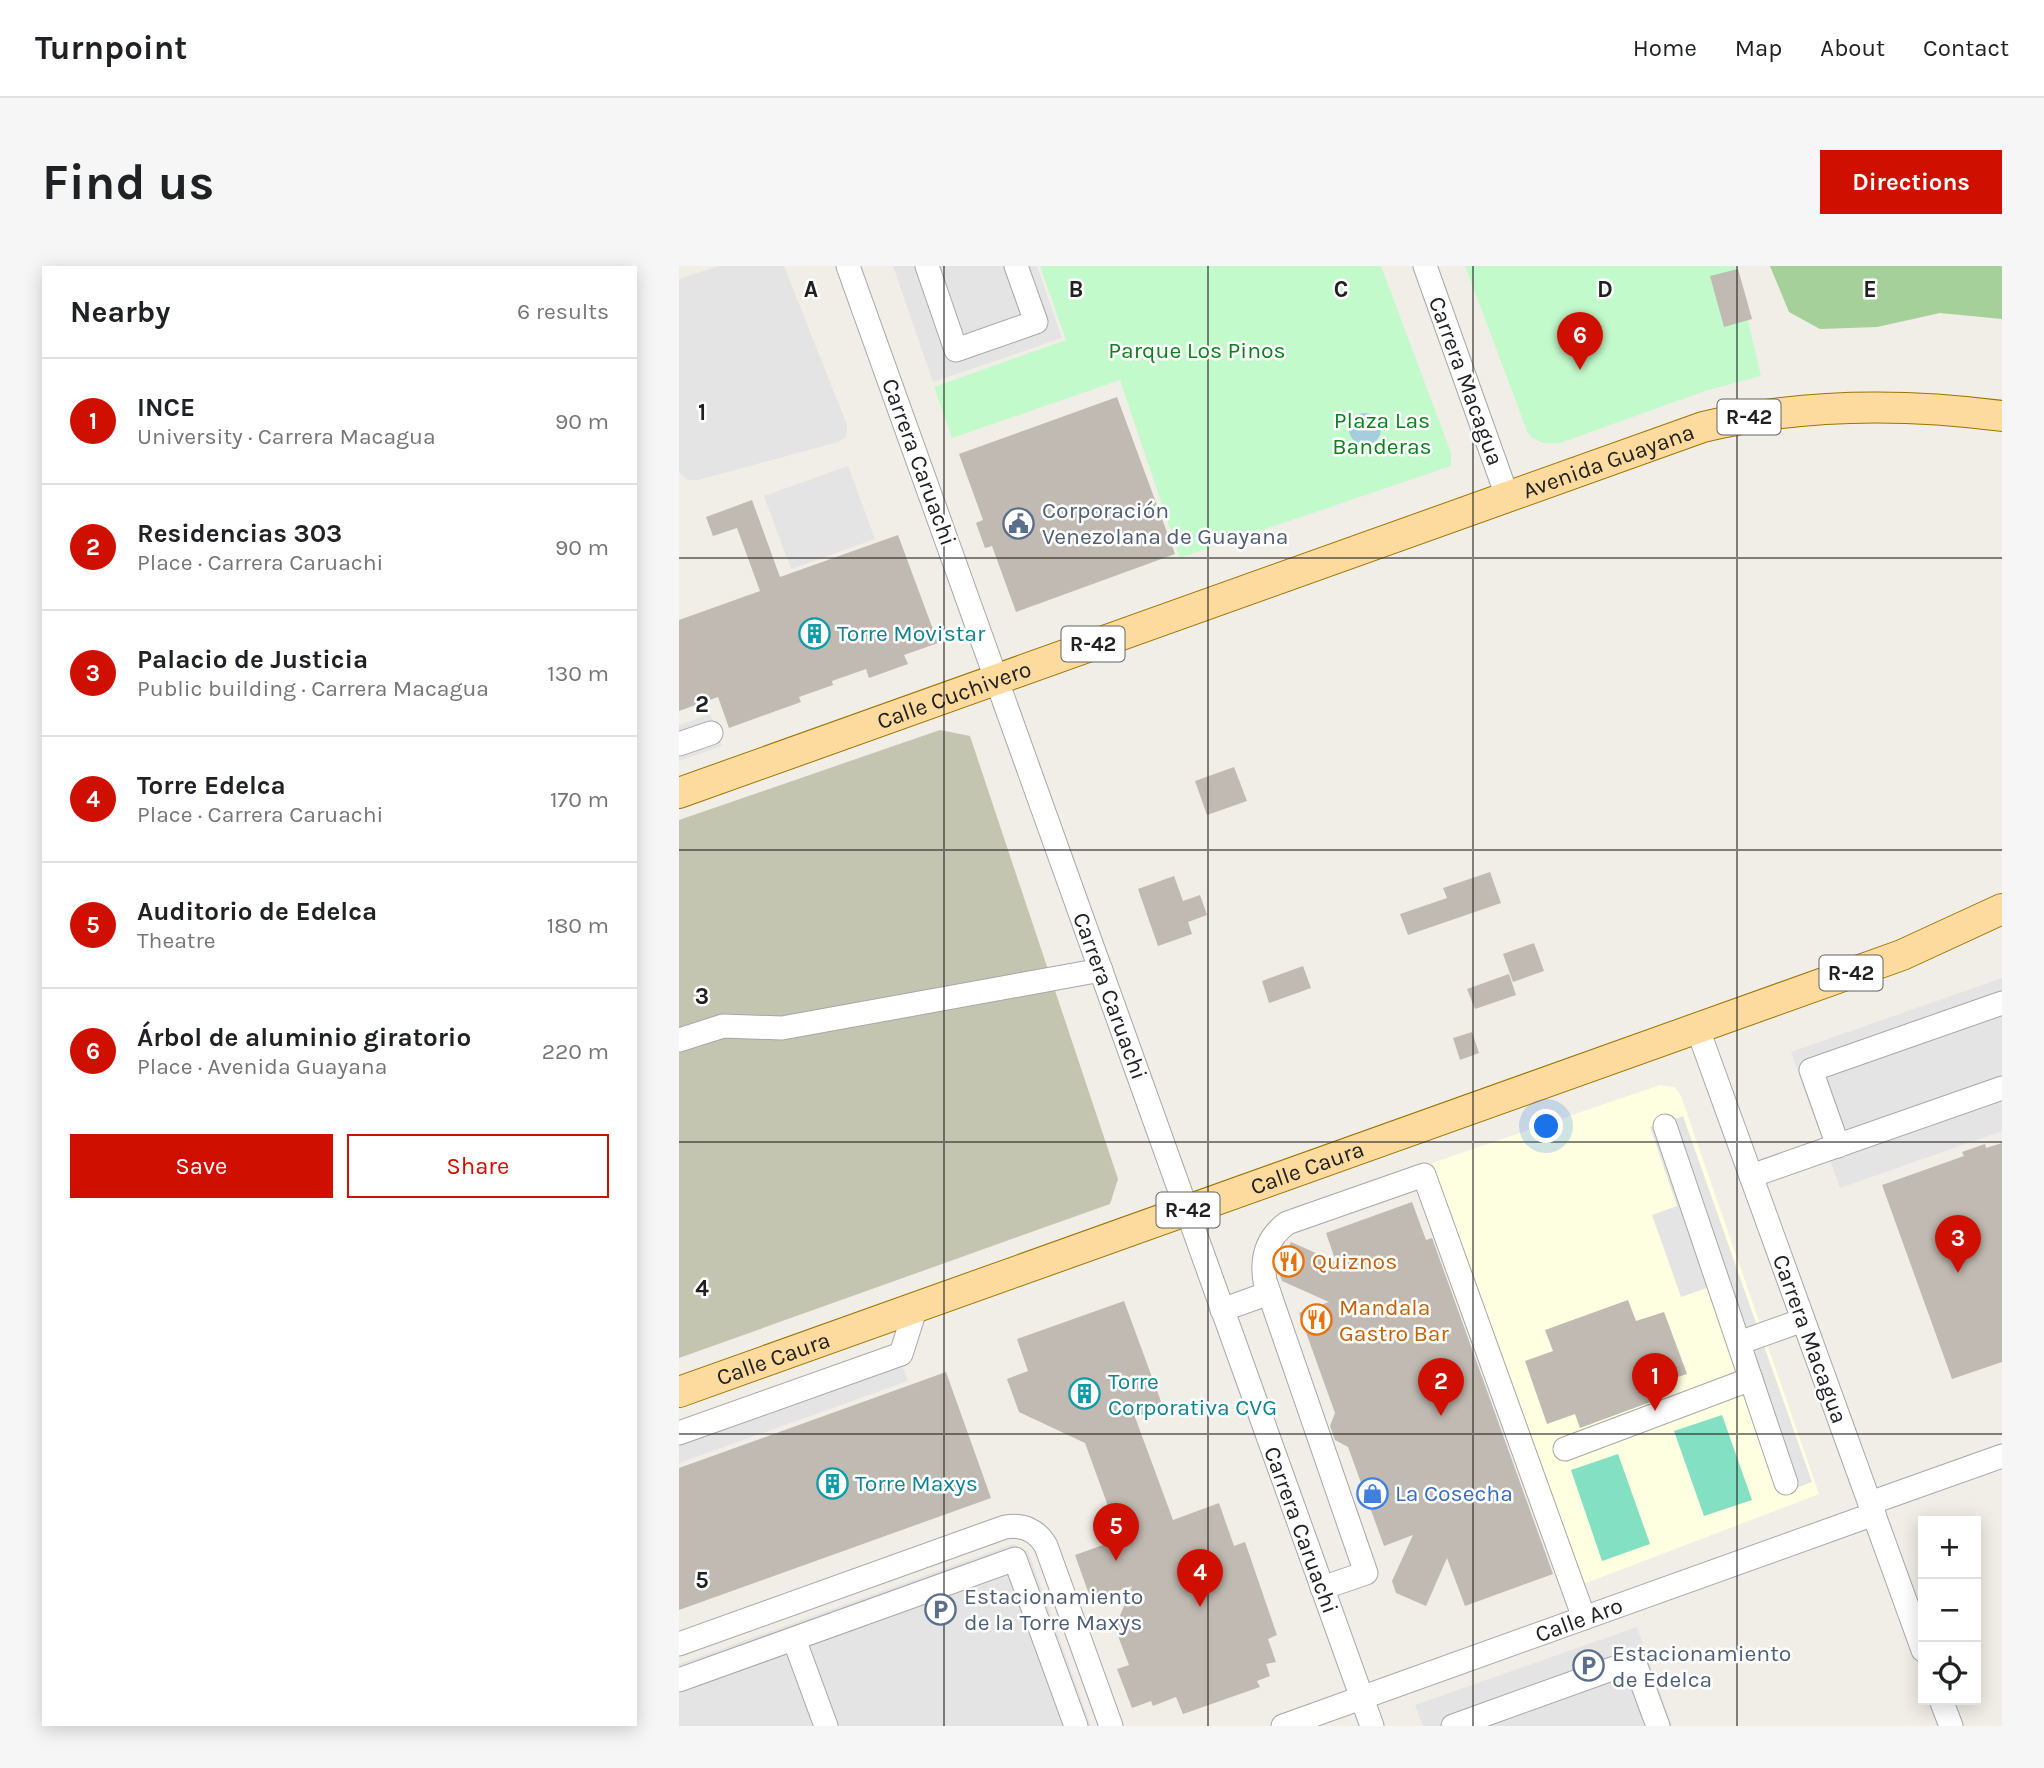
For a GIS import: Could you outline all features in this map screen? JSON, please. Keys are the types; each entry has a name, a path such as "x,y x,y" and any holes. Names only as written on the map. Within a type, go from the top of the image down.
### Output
{"main road":[{"name":"Avenida Guayana","path":"1507,496 1674,436 1733,419 1801,410 1863,406 1940,408 2002,416"},
{"name":"Calle Cuchivero","path":"679,793 1507,496"},
{"name":"R-42","path":"1697,1027 1902,954 2002,909"},
{"name":"Calle Caura","path":"683,1388 1697,1027"}],"street":[{"name":"Carrera Caruachi","path":"848,266 1372,1726"},
{"path":"927,266 956,350 1036,323 1016,266"},
{"name":"Carrera Macagua","path":"1425,266 1507,496"},
{"path":"1940,408 2002,427"},
{"path":"679,744 711,733"},
{"path":"679,1040 723,1026 782,1028 1101,970"},
{"path":"1838,1146 1811,1070 2002,1003"},
{"name":"Carrera Macagua","path":"1697,1027 1920,1642"},
{"path":"1751,1176 2002,1088"},
{"path":"1665,1126 1786,1483"},
{"path":"1322,1588 1366,1573 1269,1293 1263,1262 1270,1240 1278,1230 1297,1218 1424,1175 1584,1618"},
{"path":"1222,1310 1269,1293"},
{"path":"679,1433 901,1353 916,1307"},
{"path":"1739,1343 1803,1320"},
{"path":"1565,1449 1751,1379"},
{"name":"Calle Aro","path":"1283,1726 1584,1618 1872,1509 2002,1456"},
{"path":"679,1644 1005,1527 1023,1527 1035,1531 1046,1546 1111,1726"},
{"path":"679,1680 1015,1559 1076,1726"},
{"path":"794,1639 826,1726"},
{"path":"1454,1726 1634,1661 1658,1726"},
{"path":"1943,1705 1951,1726"}],"shaded area":[{"path":"719,266 784,266 847,425 846,437 838,442 698,480 687,480 679,472 679,279"},
{"path":"893,266 1037,266 1062,338 933,382"},
{"path":"848,466 875,539 791,569 764,496"},
{"path":"710,714 722,746 679,761 679,725"},
{"path":"940,730 970,736 1118,1179 1110,1204 679,1358 679,820"},
{"path":"2002,978 2002,1131 1840,1188 1791,1052"},
{"path":"1660,1085 1675,1087 1681,1096 1819,1494 1581,1585 1432,1163"},
{"path":"1683,1116 1812,1482 1780,1494 1707,1288 1681,1297 1652,1215 1677,1206 1650,1127"},
{"path":"895,1346 908,1381 679,1463 679,1424"},
{"name":"Estacionamiento de la Torre Maxys","path":"1013,1544 1028,1551 1091,1726 679,1726 679,1664"},
{"name":"Estacionamiento de Edelca","path":"1637,1627 1672,1726 1423,1726 1415,1705"}],"green space":[{"name":"Parque Los Pinos","path":"1040,266 1381,266 1451,453 1451,466 1180,558 1120,380 952,438 934,387 1066,340"},
{"path":"1465,266 1735,266 1761,376 1705,391 1560,443 1543,443 1532,438 1527,431"},
{"path":"1770,266 2002,266 2002,319 1940,313 1877,327 1820,329 1789,312"},
{"path":"1722,1415 1752,1500 1704,1516 1674,1431"},
{"path":"1618,1454 1650,1544 1602,1561 1571,1470"}],"water":[{"path":"1365,413 1376,418 1381,429 1376,440 1365,445 1354,440 1349,429 1354,418"}],"building":[{"path":"1738,269 1752,319 1724,327 1710,276"},
{"path":"1117,397 1175,554 1016,612 992,546 985,548 976,523 983,520 959,454"},
{"name":"Torre Movistar","path":"752,500 780,577 898,535 938,643 904,655 908,664 869,678 866,669 832,681 833,685 799,697 801,702 729,728 718,697 679,711 679,620 760,591 737,528 713,536 706,517"},
{"path":"1234,767 1247,801 1207,815 1195,781"},
{"path":"1490,872 1501,903 1408,935 1400,914 1447,898 1443,888"},
{"path":"1174,876 1183,901 1200,895 1207,915 1188,922 1192,934 1158,946 1138,889"},
{"path":"1534,943 1544,971 1513,982 1503,954"},
{"path":"1303,966 1311,988 1269,1003 1262,981"},
{"path":"1509,974 1516,995 1475,1009 1467,989"},
{"path":"1472,1032 1479,1053 1460,1060 1453,1038"},
{"path":"2002,1143 2002,1362 1952,1379 1882,1185 1964,1156 1962,1152 1985,1144 1986,1148"},
{"path":"1412,1202 1426,1240 1432,1238 1553,1574 1465,1606 1447,1558 1426,1606 1396,1593 1392,1581 1413,1535 1384,1546 1348,1447 1335,1440 1330,1426 1335,1413 1299,1313 1329,1302 1282,1281 1278,1270 1291,1242 1336,1262 1326,1233"},
{"path":"1628,1300 1636,1321 1664,1312 1687,1374 1659,1383 1664,1397 1580,1428 1575,1414 1547,1424 1525,1361 1553,1351 1545,1330"},
{"path":"1124,1301 1163,1407 1135,1417 1173,1520 1219,1503 1234,1546 1245,1542 1277,1635 1268,1639 1276,1662 1266,1664 1270,1676 1257,1681 1260,1687 1183,1714 1176,1697 1153,1706 1151,1701 1132,1708 1117,1669 1129,1665 1115,1628 1132,1586 1091,1600 1075,1555 1120,1539 1085,1443 1019,1412 1007,1379 1028,1371 1017,1339"},
{"name":"Torre Maxys","path":"946,1372 991,1498 679,1610 679,1468"}],"place":[{"name":"Árbol de aluminio giratorio","path":"1580,370"},
{"name":"Corporación Venezolana de Guayana","path":"1019,523"},
{"name":"Torre Movistar","path":"814,633"},
{"name":"Quiznos","path":"1289,1261"},
{"name":"Palacio de Justicia","path":"1958,1273"},
{"name":"Mandala Gastro Bar","path":"1316,1320"},
{"name":"Torre Corporativa CVG","path":"1085,1394"},
{"name":"INCE","path":"1655,1411"},
{"name":"Residencias 303","path":"1441,1416"},
{"name":"Torre Maxys","path":"832,1483"},
{"name":"La Cosecha","path":"1372,1493"},
{"name":"Auditorio de Edelca","path":"1116,1561"},
{"name":"Torre Edelca","path":"1200,1607"},
{"name":"Estacionamiento de la Torre Maxys","path":"941,1609"},
{"name":"Estacionamiento de Edelca","path":"1589,1666"}],"park label":[{"name":"Plaza Las Banderas","path":"1382,433"}]}
